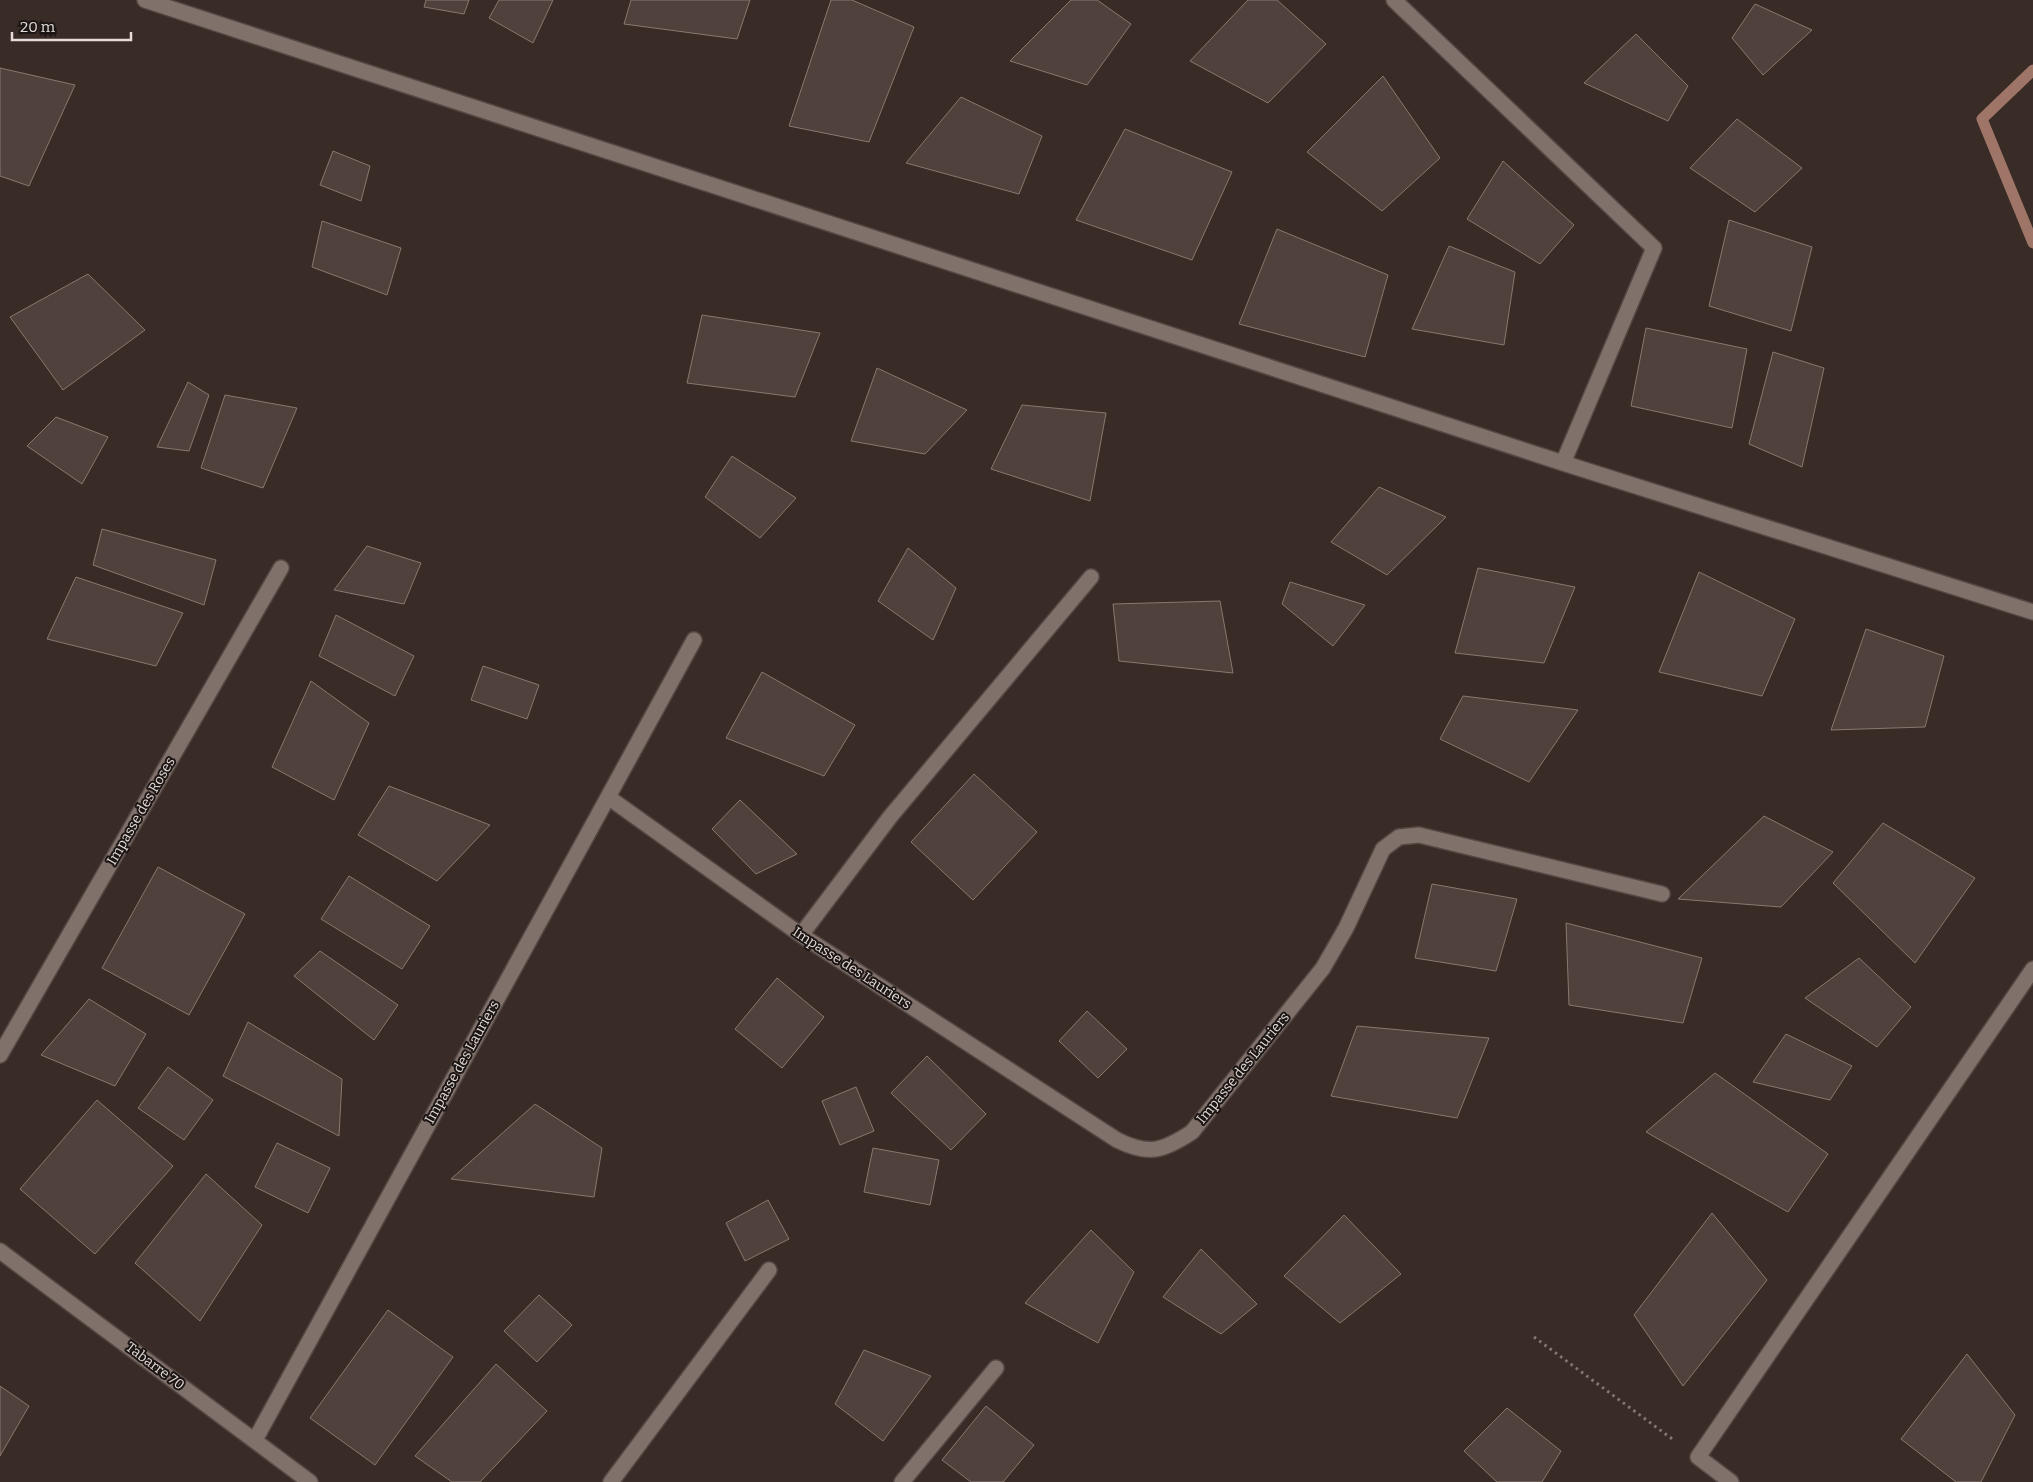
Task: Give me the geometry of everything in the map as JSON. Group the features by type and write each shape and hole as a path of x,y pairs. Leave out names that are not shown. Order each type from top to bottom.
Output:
{"street":[{"path":"145,0 1563,463 2033,612"},
{"path":"1394,0 1654,248 1563,463"},
{"name":"Impasse des Roses","path":"0,1055 281,568"},
{"path":"801,935 890,817 1091,577"},
{"path":"608,798 694,640"},
{"name":"Impasse des Lauriers","path":"255,1440 608,798 801,935 1117,1140 1134,1148 1155,1151 1173,1144 1192,1132 1316,976 1335,950 1383,849 1398,837 1419,835 1662,894"},
{"path":"1731,1482 1698,1457 2033,969"},
{"name":"Tabarre 70","path":"0,1251 310,1482"},
{"path":"611,1482 769,1270"},
{"path":"902,1482 996,1368"}],"path":[{"path":"1534,1337 1698,1457"}],"building":[{"path":"426,0 469,0 464,14 424,7"},
{"path":"499,0 553,0 533,43 489,18"},
{"path":"631,0 750,0 737,39 624,24"},
{"path":"831,0 852,0 914,27 869,142 789,126"},
{"path":"1071,0 1097,0 1131,24 1087,85 1010,61"},
{"path":"1248,0 1277,0 1326,44 1268,103 1190,61"},
{"path":"1755,4 1812,30 1763,75 1732,38"},
{"path":"1636,34 1688,86 1668,121 1584,83"},
{"path":"0,68 75,85 29,186 0,176"},
{"path":"1383,76 1440,158 1382,211 1307,152"},
{"path":"961,97 1042,136 1019,194 906,163"},
{"path":"1737,119 1802,168 1755,212 1690,168"},
{"path":"1125,129 1232,172 1192,260 1076,220"},
{"path":"333,151 370,166 361,201 320,185"},
{"path":"1503,161 1574,225 1540,264 1467,219"},
{"path":"1729,220 1812,247 1791,331 1709,306"},
{"path":"322,221 401,248 387,295 312,267"},
{"path":"1277,229 1388,275 1365,357 1239,324"},
{"path":"1449,246 1515,272 1504,345 1412,329"},
{"path":"88,274 145,330 63,390 10,317"},
{"path":"702,315 820,333 795,397 687,383"},
{"path":"1646,328 1747,349 1732,428 1631,406"},
{"path":"1773,352 1824,368 1802,467 1749,444"},
{"path":"877,368 967,410 925,454 851,441"},
{"path":"188,382 209,395 189,451 157,447"},
{"path":"225,395 297,408 263,488 201,468"},
{"path":"1022,405 1106,413 1090,501 991,469"},
{"path":"56,417 108,437 82,484 27,446"},
{"path":"732,456 796,498 760,538 705,497"},
{"path":"1379,487 1446,517 1387,575 1331,542"},
{"path":"102,529 216,560 204,605 93,565"},
{"path":"367,546 421,563 404,604 334,590"},
{"path":"908,548 956,588 933,640 878,601"},
{"path":"1478,568 1575,587 1544,663 1455,653"},
{"path":"1699,572 1795,619 1762,696 1659,672"},
{"path":"76,577 183,613 156,666 47,639"},
{"path":"1290,582 1365,605 1333,646 1282,604"},
{"path":"1220,601 1233,673 1119,661 1113,604"},
{"path":"336,615 414,656 395,696 319,656"},
{"path":"1866,629 1944,656 1925,727 1831,730"},
{"path":"483,666 539,685 527,719 471,700"},
{"path":"762,672 855,725 824,776 726,738"},
{"path":"311,681 369,723 334,800 272,767"},
{"path":"1463,696 1578,710 1529,782 1440,739"},
{"path":"974,774 1037,832 973,900 911,842"},
{"path":"389,786 490,825 437,881 358,835"},
{"path":"740,800 797,854 756,874 712,829"},
{"path":"1764,816 1833,852 1781,907 1678,899"},
{"path":"1883,823 1975,878 1915,963 1833,883"},
{"path":"158,867 245,914 189,1015 102,968"},
{"path":"349,876 430,926 402,969 321,919"},
{"path":"1432,884 1517,899 1496,971 1415,958"},
{"path":"1566,923 1702,958 1683,1023 1569,1005"},
{"path":"320,951 398,1005 374,1040 294,976"},
{"path":"1859,958 1911,1007 1877,1047 1805,998"},
{"path":"777,978 824,1017 782,1068 735,1029"},
{"path":"89,999 146,1034 115,1086 41,1055"},
{"path":"1087,1011 1127,1049 1098,1078 1059,1041"},
{"path":"248,1022 342,1079 339,1136 223,1076"},
{"path":"1357,1026 1489,1038 1457,1118 1331,1096"},
{"path":"1786,1034 1852,1066 1830,1100 1753,1082"},
{"path":"927,1056 986,1114 951,1150 891,1093"},
{"path":"168,1067 213,1100 184,1140 138,1108"},
{"path":"1715,1073 1828,1154 1788,1212 1646,1132"},
{"path":"856,1087 874,1131 840,1145 822,1101"},
{"path":"97,1100 173,1166 95,1254 20,1189"},
{"path":"535,1104 602,1148 594,1197 451,1179"},
{"path":"277,1143 330,1168 308,1213 255,1187"},
{"path":"873,1148 939,1160 930,1205 864,1192"},
{"path":"206,1174 262,1225 200,1321 135,1263"},
{"path":"768,1200 789,1239 745,1261 726,1223"},
{"path":"1712,1213 1767,1280 1683,1386 1634,1315"},
{"path":"1344,1215 1401,1274 1340,1323 1284,1276"},
{"path":"1091,1230 1134,1272 1098,1343 1025,1303"},
{"path":"1201,1249 1257,1304 1221,1334 1163,1297"},
{"path":"539,1295 572,1325 537,1362 504,1331"},
{"path":"388,1310 453,1357 375,1465 310,1418"},
{"path":"864,1350 931,1376 883,1441 835,1404"},
{"path":"1967,1354 2015,1415 1981,1482 1956,1482 1901,1439"},
{"path":"496,1364 547,1411 480,1482 452,1482 415,1456"},
{"path":"0,1386 29,1406 0,1456"},
{"path":"986,1406 1034,1445 1003,1482 971,1482 942,1460"},
{"path":"1507,1408 1561,1451 1542,1482 1497,1482 1464,1451"}],"waterway":[{"path":"2033,70 1982,119 2033,243"}]}
